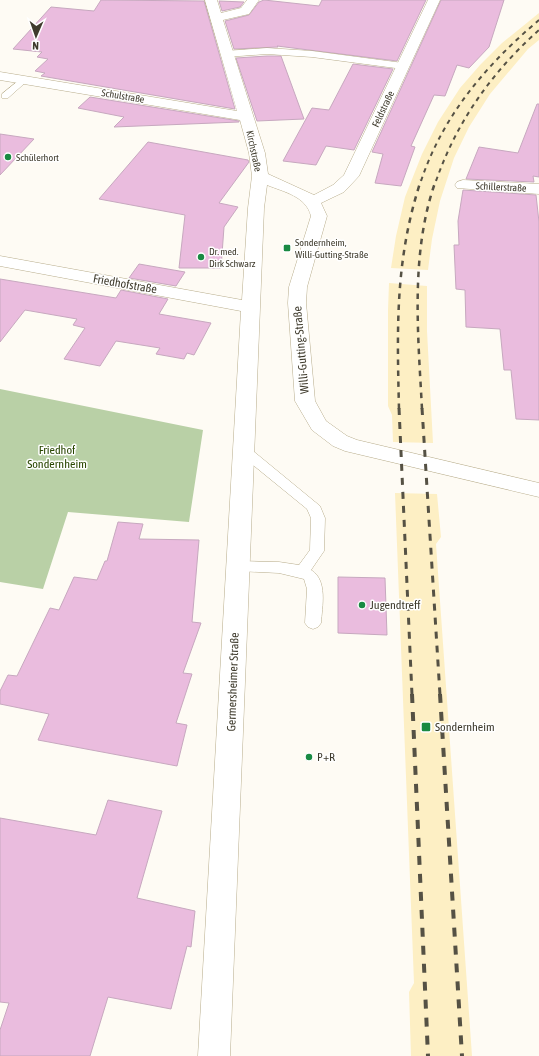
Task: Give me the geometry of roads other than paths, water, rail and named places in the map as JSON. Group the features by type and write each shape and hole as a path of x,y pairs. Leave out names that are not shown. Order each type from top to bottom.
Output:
{"street":[{"name":"Kirchstraße","path":"211,0 257,153 260,176 250,307"},
{"path":"216,18 245,11 253,0"},
{"name":"Feldstraße","path":"313,200 335,192 345,186 434,0"},
{"name":"Schulstraße","path":"0,76 246,117"},
{"path":"260,176 313,200"},
{"name":"Schillerstraße","path":"463,185 539,189"},
{"name":"Willi-Gutting-Straße","path":"313,200 319,207 319,216 298,287 297,309 305,401 319,425 340,441 352,446 539,490"},
{"name":"Friedhofstraße","path":"0,261 250,307"},
{"name":"Germersheimer Straße","path":"214,1056 250,307"}],"lane":[{"path":"226,54 267,51 282,52 403,66"},
{"path":"5,96 23,80"},
{"path":"242,449 313,506 318,518 317,551 303,571"},
{"path":"238,566 291,569 303,571 311,577 314,584 313,623"}],"railway":[{"path":"421,181 441,134 469,92 502,54 539,20"},
{"path":"436,181 454,138 465,118 491,80 539,30"},
{"path":"399,409 398,321 402,266 406,238 421,180"},
{"path":"422,409 418,322 419,264 422,235 436,180"},
{"path":"399,408 412,695"},
{"path":"422,408 440,695"},
{"path":"412,694 428,1056"},
{"path":"440,694 462,1056"}],"place":[{"name":"Schülerhort","path":"8,157"},
{"name":"Sondernheim, Willi-Gutting-Straße","path":"287,248"},
{"name":"Dr. med. Dirk Schwarz","path":"201,257"},
{"name":"Jugendtreff","path":"362,605"},
{"name":"Sondernheim","path":"426,727"},
{"name":"P+R","path":"309,757"}],"park label":[{"name":"Friedhof Sondernheim","path":"57,457"}]}
